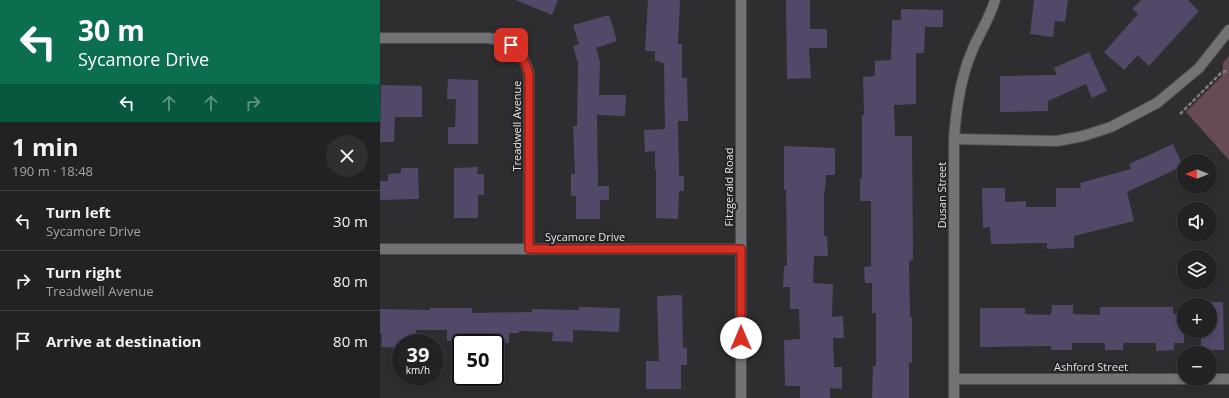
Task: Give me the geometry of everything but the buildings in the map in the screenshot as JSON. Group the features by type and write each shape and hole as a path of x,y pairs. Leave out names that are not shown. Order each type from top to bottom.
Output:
{"street":[{"name":"Fitzgerald Road","path":"741,0 741,398"},
{"name":"Dusan Street","path":"954,398 954,139 956,108 963,77 972,52 995,0"},
{"path":"954,139 1057,141 1083,136 1111,127 1157,103 1199,68 1229,30"},
{"name":"Treadwell Avenue","path":"380,38 488,38 500,40 511,45 519,52 529,74 529,249"},
{"name":"Sycamore Drive","path":"380,249 741,249"},
{"name":"Ashford Street","path":"954,379 1229,379"}],"path":[{"path":"1180,114 1221,73 1226,71 1229,72"}],"shaded area":[{"path":"1229,56 1229,160 1186,112 1222,76 1223,63"}],"route":[{"path":"511,45 519,52 529,74 529,249 741,249 741,338"}]}
